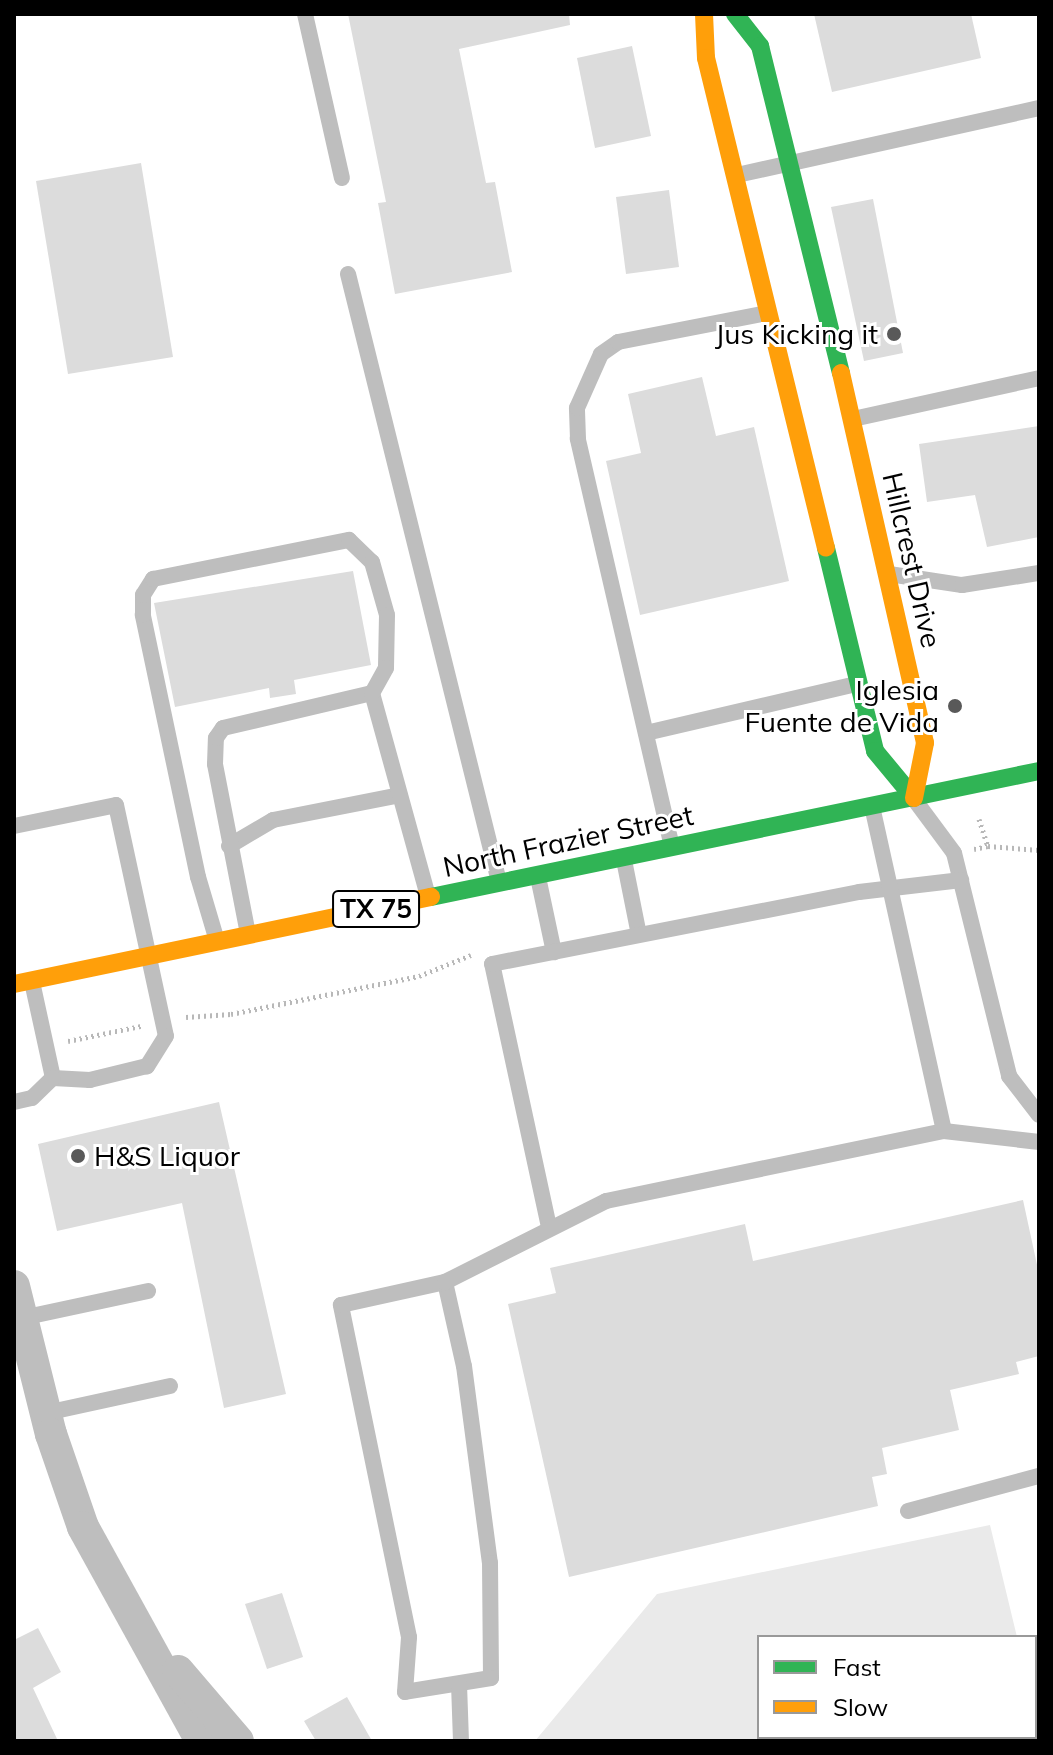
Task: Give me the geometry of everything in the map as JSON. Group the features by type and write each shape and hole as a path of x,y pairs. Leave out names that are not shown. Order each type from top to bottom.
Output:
{"street":[{"path":"704,14 706,58 875,751 914,798"},
{"name":"Hillcrest Drive","path":"735,14 760,46 793,163 887,574 925,743 914,798"},
{"name":"North Frazier Street","path":"23,982 1039,771"},
{"path":"14,1286 46,1413 83,1527 201,1741"},
{"path":"132,1618 238,1741"}],"lane":[{"path":"305,14 342,178"},
{"path":"735,175 1039,108"},
{"path":"348,274 499,884"},
{"path":"673,848 578,439 577,408 601,354 618,342 769,313"},
{"path":"851,420 1039,378"},
{"path":"218,942 198,877 143,615 143,595 153,579 349,540 372,562 387,615 386,668 372,693 428,899"},
{"path":"887,574 962,585 1039,573"},
{"path":"646,733 859,683"},
{"path":"249,936 215,764 216,738 223,728 372,693"},
{"path":"229,846 273,820 400,795"},
{"path":"914,798 954,853 1009,1076 1039,1115"},
{"path":"14,826 116,805 166,1036 147,1066 90,1080 53,1078 32,1098 14,1102"},
{"path":"872,806 944,1131"},
{"path":"623,858 639,935"},
{"path":"538,876 554,952"},
{"path":"549,1227 492,964 891,889 961,880"},
{"path":"23,982 53,1078"},
{"path":"445,1282 464,1366 490,1563 491,1678 405,1692 409,1637 341,1305 445,1282 549,1227 620,1197 944,1131 1039,1142"},
{"path":"22,1318 148,1291"},
{"path":"46,1413 170,1386"},
{"path":"908,1511 1039,1476"},
{"path":"459,1684 461,1741"}],"shaded area":[{"path":"990,1525 1017,1635 757,1635 757,1739 871,1739 535,1741 657,1594"}],"building":[{"path":"348,14 569,14 570,25 459,49 486,183 495,182 512,272 395,294 378,203 386,202"},
{"path":"814,14 971,14 981,58 832,92"},
{"path":"632,46 651,136 595,148 577,58"},
{"path":"141,163 173,357 68,374 36,181"},
{"path":"669,190 679,267 626,274 616,197"},
{"path":"873,199 903,353 864,361 831,207"},
{"path":"702,377 716,436 754,427 789,581 640,615 606,461 641,453 628,394"},
{"path":"1039,426 1039,537 987,547 975,495 927,502 919,444"},
{"path":"353,571 371,665 294,680 296,694 270,698 269,688 175,707 154,603"},
{"path":"219,1102 286,1394 224,1408 182,1203 57,1231 38,1144"},
{"path":"1023,1200 1039,1274 1039,1356 1016,1362 1019,1374 950,1390 959,1430 882,1448 887,1474 872,1477 878,1506 569,1577 508,1304 556,1293 550,1268 745,1224 753,1261"},
{"path":"282,1593 303,1657 267,1669 245,1604"},
{"path":"38,1628 61,1672 33,1688 58,1741 14,1741 14,1640"},
{"path":"347,1697 372,1741 316,1741 304,1721"}],"traffic: fast":[{"path":"735,14 760,46 841,373"},
{"path":"826,548 875,751 914,798"},
{"path":"431,897 1039,771"}],"traffic: slow":[{"path":"704,14 706,58 826,548"},
{"path":"841,373 925,743 914,798"},
{"path":"14,984 431,897"}],"place":[{"name":"Jus Kicking it","path":"894,334"},
{"name":"Iglesia Fuente de Vida","path":"955,706"},
{"name":"H&S Liquor","path":"78,1156"}]}
